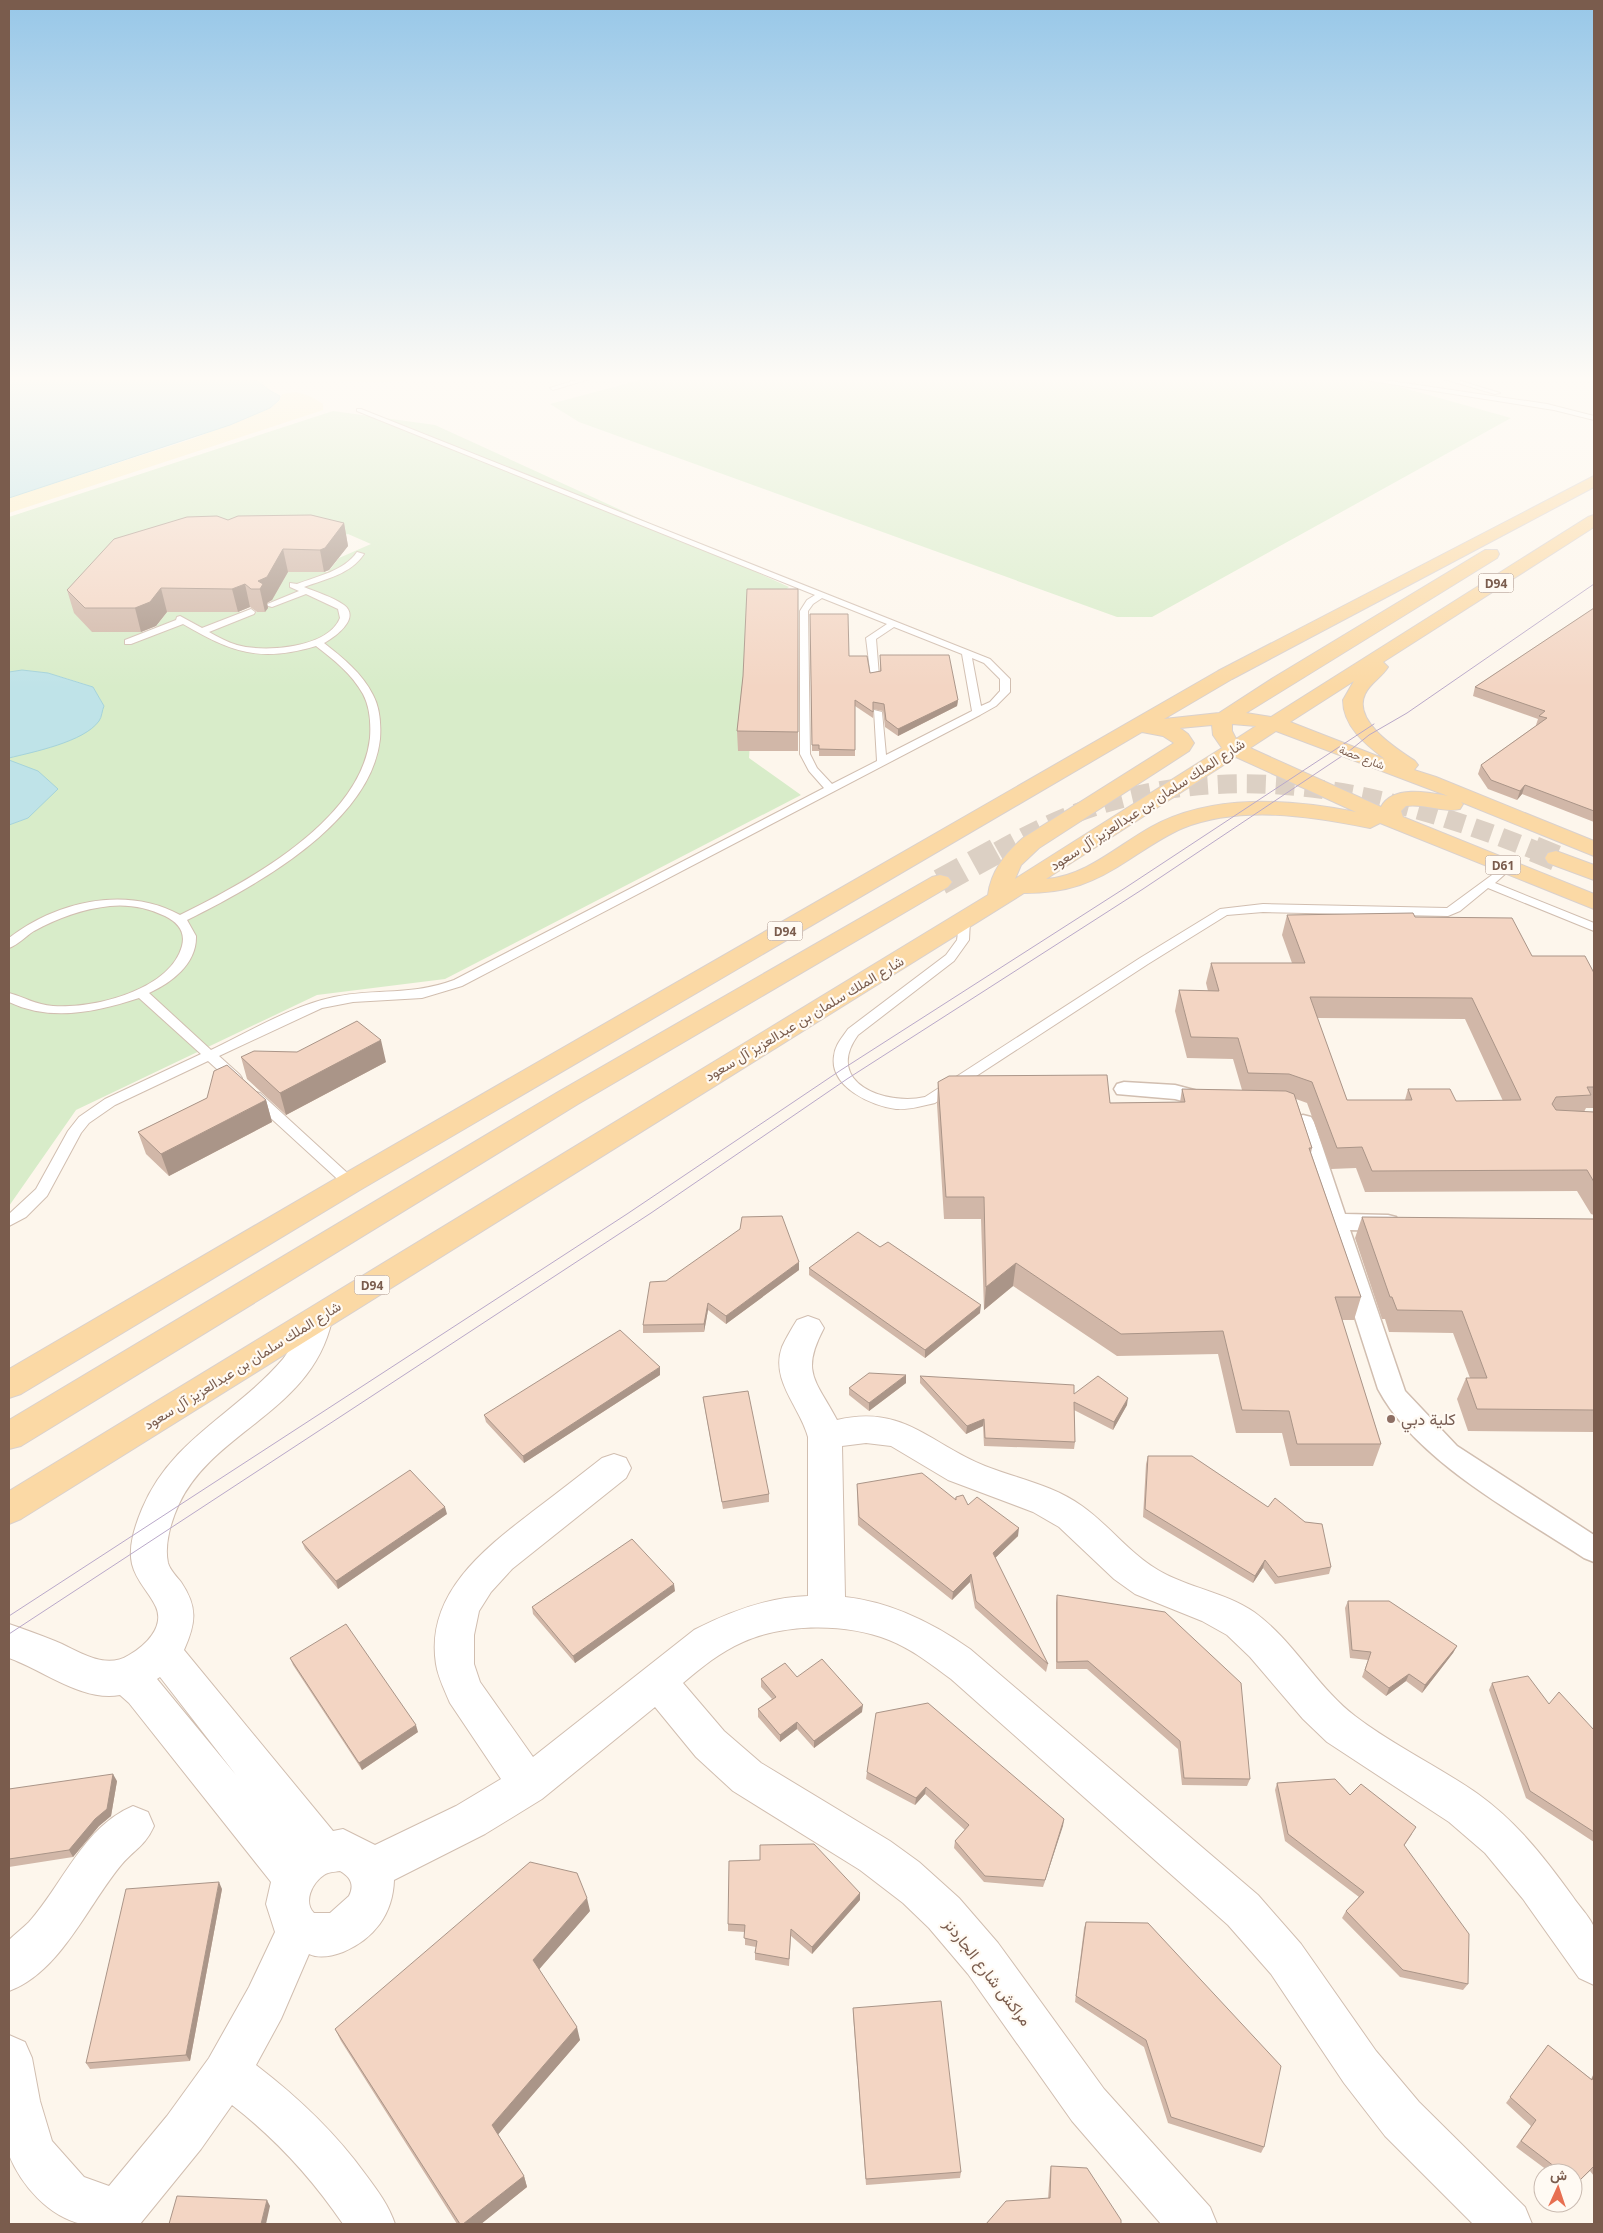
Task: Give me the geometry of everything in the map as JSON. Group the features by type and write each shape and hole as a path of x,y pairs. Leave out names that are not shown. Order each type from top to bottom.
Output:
{"main road":[{"name":"D94","path":"9,1385 350,1183 1240,667 1571,495 1594,481"},
{"path":"1402,825 1234,748 1221,733 1221,725 1224,719 1265,690 1540,524 1571,495"},
{"name":"شارع الملك سلمان بن عبدالعزيز آل سعود","path":"9,1509 1020,886 1594,520"},
{"path":"1398,646 1356,691 1352,700 1352,709 1357,719 1370,735 1428,781"},
{"path":"1265,690 1256,702 1266,710 1283,712 1304,705"},
{"name":"شارع حصة","path":"1120,736 1146,728 1197,720 1240,718 1274,723 1428,781 1594,849"},
{"path":"999,899 1000,884 1006,868 1016,855 1031,843 1182,747 1184,743 1178,735 1164,730 1146,728"},
{"path":"1402,825 1389,814 1390,808 1395,803 1415,798 1428,798 1522,829 1563,836"},
{"path":"1020,886 1045,886 1068,882 1087,874 1172,825 1217,812 1262,808 1302,811 1402,825"},
{"name":"D61","path":"1402,825 1594,902"},
{"path":"1556,858 1594,873"},
{"path":"9,1436 568,1098 940,882"}],"street":[{"path":"1124,1090 1175,1092 1211,1101 1233,1103"},
{"path":"1284,1104 1299,1110 1301,1115 1391,1389 1396,1398 1448,1454 1594,1550"},
{"path":"1336,1222 1406,1223"},
{"path":"9,1641 49,1656 91,1678 108,1679 140,1670 162,1651 170,1641 176,1626 176,1612 171,1599 158,1582 150,1562 150,1555 155,1522 168,1491 188,1463 296,1367 310,1343 316,1320"},
{"path":"808,1328 798,1344 793,1362 797,1380 816,1410 822,1423 825,1437 827,1612"},
{"path":"825,1437 848,1430 870,1428 894,1433 959,1469 985,1481 1042,1500 1070,1515 1118,1562 1150,1584 1221,1611 1229,1616 1252,1632 1305,1695 1340,1728 1380,1757 1464,1808 1500,1839 1532,1875 1594,1963"},
{"path":"528,1785 464,1691 455,1664 455,1635 462,1606 478,1580 499,1558 614,1468"},
{"path":"371,1869 468,1821 528,1785 659,1680 682,1658 708,1641 736,1628 765,1618 796,1613 827,1612 864,1617 900,1627 933,1645 964,1667 1243,1910 1286,1959 1360,2067 1402,2119 1451,2170 1508,2224"},
{"path":"162,1651 309,1865"},
{"path":"126,1675 309,1865"},
{"name":"مراكش شارع الجاردنز","path":"659,1680 683,1714 712,1748 747,1778 786,1804 870,1851 908,1880 944,1914 977,1952 1088,2105 1193,2224"},
{"path":"9,1969 44,1936 108,1849 133,1826"},
{"path":"344,1850 360,1856 371,1869 374,1884 370,1901 361,1917 347,1928 330,1935 313,1935 298,1928 288,1914 288,1895 309,1865 344,1850"},
{"path":"9,2058 17,2101 32,2154 67,2194 114,2219 195,2118 227,2072 275,1983 298,1928"},
{"path":"227,2072 270,2105 311,2144 348,2190 371,2224"}],"lane":[{"path":"9,1222 42,1192 75,1131 90,1116 110,1102 327,1002 417,996 445,988 977,712 1000,698 1005,692 1005,679 995,667 968,654 532,479"},
{"path":"128,642 182,620 232,646 247,649 289,649 316,641 337,631 345,614 337,605 294,586 346,568 358,559 360,554"},
{"path":"269,605 306,591"},
{"path":"821,595 810,602 804,611 805,754 818,778 831,789"},
{"path":"202,631 251,612"},
{"path":"874,676 871,638 893,624"},
{"path":"180,919 220,899 287,858 336,815 366,773 374,752 377,733 376,715 371,698 350,667 316,641"},
{"path":"968,654 977,712"},
{"path":"877,712 882,762"},
{"path":"964,920 963,940 950,958 853,1032 843,1043 838,1056 841,1070 847,1079 864,1095 896,1104 914,1104 930,1100 1096,994 1144,961 1224,912 1263,908 1436,913 1456,909 1507,867"},
{"path":"1488,884 1594,927"},
{"path":"9,944 34,925 68,911 106,904 141,904 163,910 180,919 187,928 190,938 188,949 172,972 141,993 121,1001 77,1010 36,1008 9,997"},
{"path":"141,993 350,1183"}],"green space":[{"path":"125,479 553,479 789,587 759,610 749,758 801,795 445,979 317,995 76,1110 9,1206 9,825 28,818 9,758 43,749 82,734 104,706 93,687 62,677 30,671 9,672 9,517","holes":["348,534 371,544 339,558 328,572 288,572 265,612 167,612 152,632 92,632"]},
{"path":"737,479 1401,479 1152,617 1117,617"}],"sand":[{"path":"67,479 112,479 9,513 9,498"}],"water":[{"path":"9,479 66,479 9,498"},
{"path":"22,670 48,673 93,687 104,706 101,718 82,735 57,745 9,758 9,672"},
{"path":"9,760 38,771 58,789 28,818 9,825"}],"building":[{"path":"311,515 344,523 325,548 320,550 283,549 267,577 258,581 263,584 260,589 251,589 245,584 232,589 161,588 150,602 135,608 85,608 67,590 114,539 187,517 217,516 228,520 238,516"},
{"path":"747,589 798,589 798,732 737,731 743,676"},
{"path":"1594,608 1594,811 1525,785 1520,791 1491,780 1481,765 1547,718 1539,716 1545,711 1475,687"},
{"path":"810,614 848,614 849,656 867,656 870,673 881,671 880,655 949,655 958,700 898,729 886,720 884,704 873,702 873,712 855,700 855,750 819,749 819,745 812,745"},
{"path":"1413,913 1415,917 1512,918 1532,956 1585,956 1594,973 1594,1087 1587,1087 1591,1095 1556,1097 1552,1104 1556,1110 1594,1112 1594,1182 1587,1170 1372,1171 1362,1147 1337,1148 1312,1082 1289,1074 1248,1073 1238,1038 1191,1037 1179,990 1219,991 1211,963 1305,963 1287,915","holes":["1310,997 1472,998 1521,1100 1456,1101 1450,1089 1408,1089 1412,1100 1347,1100"]},
{"path":"357,1021 381,1040 280,1093 241,1057 254,1051 297,1052"},
{"path":"227,1065 266,1100 161,1154 138,1132 207,1098 214,1071"},
{"path":"1107,1075 1110,1103 1185,1102 1182,1089 1286,1091 1294,1094 1312,1148 1309,1148 1361,1297 1335,1297 1381,1444 1297,1444 1289,1411 1242,1410 1223,1331 1121,1334 1016,1263 986,1287 984,1197 946,1197 938,1082 949,1076"},
{"path":"782,1216 799,1262 726,1316 708,1303 704,1324 643,1325 650,1282 666,1281 740,1229 742,1217"},
{"path":"1362,1217 1594,1219 1594,1410 1477,1409 1466,1378 1487,1378 1462,1311 1397,1310 1392,1297 1390,1297"},
{"path":"858,1232 880,1247 888,1242 981,1305 925,1350 809,1268"},
{"path":"620,1330 660,1367 523,1456 484,1415"},
{"path":"869,1373 906,1375 869,1403 849,1388"},
{"path":"920,1376 1074,1385 1074,1394 1098,1376 1128,1398 1114,1422 1074,1402 1075,1442 985,1438 984,1419 967,1426"},
{"path":"748,1391 769,1494 722,1502 703,1397"},
{"path":"1148,1456 1192,1456 1268,1507 1275,1498 1305,1522 1322,1524 1331,1567 1278,1577 1265,1560 1255,1576 1145,1509"},
{"path":"410,1470 445,1507 336,1581 302,1542"},
{"path":"922,1473 956,1500 956,1497 963,1495 968,1505 977,1497 1019,1528 993,1553 1048,1664 976,1601 971,1574 953,1592 859,1517 857,1484"},
{"path":"632,1539 674,1584 573,1656 532,1607"},
{"path":"1057,1595 1165,1612 1241,1683 1250,1779 1184,1778 1180,1741 1088,1661 1057,1662"},
{"path":"1348,1601 1389,1601 1457,1646 1425,1685 1409,1674 1389,1688 1365,1670 1371,1652 1352,1650"},
{"path":"346,1624 416,1725 359,1763 290,1658"},
{"path":"822,1659 863,1705 814,1741 797,1722 780,1735 758,1709 776,1697 761,1679 785,1663 797,1677"},
{"path":"1528,1676 1549,1704 1559,1692 1594,1730 1594,1832 1530,1791 1492,1683"},
{"path":"928,1703 1064,1819 1045,1880 985,1876 955,1841 969,1825 926,1787 916,1798 867,1772 876,1713"},
{"path":"113,1774 107,1809 95,1819 69,1850 9,1859 9,1789"},
{"path":"1335,1779 1350,1795 1361,1784 1416,1827 1404,1845 1469,1934 1468,1984 1403,1970 1346,1911 1364,1892 1288,1834 1277,1783"},
{"path":"814,1844 860,1893 812,1947 791,1929 789,1959 755,1953 757,1941 744,1938 745,1925 728,1924 729,1861 760,1860 760,1845"},
{"path":"530,1862 577,1873 587,1898 533,1960 577,2027 492,2125 524,2176 463,2224 460,2224 335,2029"},
{"path":"219,1882 186,2055 86,2063 126,1889"},
{"path":"1086,1922 1148,1923 1281,2066 1264,2147 1171,2117 1146,2040 1076,1996"},
{"path":"941,2001 961,2172 866,2179 853,2008"},
{"path":"1548,2045 1592,2080 1594,2075 1594,2166 1583,2177 1583,2163 1550,2163 1521,2141 1536,2120 1510,2097"},
{"path":"1051,2166 1087,2168 1121,2220 1121,2224 986,2224 1006,2201 1050,2198"},
{"path":"177,2196 267,2200 261,2224 169,2224"}],"tunnel":[{"path":"998,851 1025,836 1098,805 1168,789 1222,784 1276,785 1328,790 1381,800 1433,814 1537,851"},
{"path":"940,882 1000,849"},
{"path":"1534,849 1556,858"}],"tram line":[{"path":"9,1634 651,1213 847,1079 1143,889 1348,752 1369,735 1407,713 1594,584"},
{"path":"9,1616 627,1214 841,1070 1125,888 1374,724"}],"place":[{"name":"كلية دبي","path":"1391,1419"}]}
